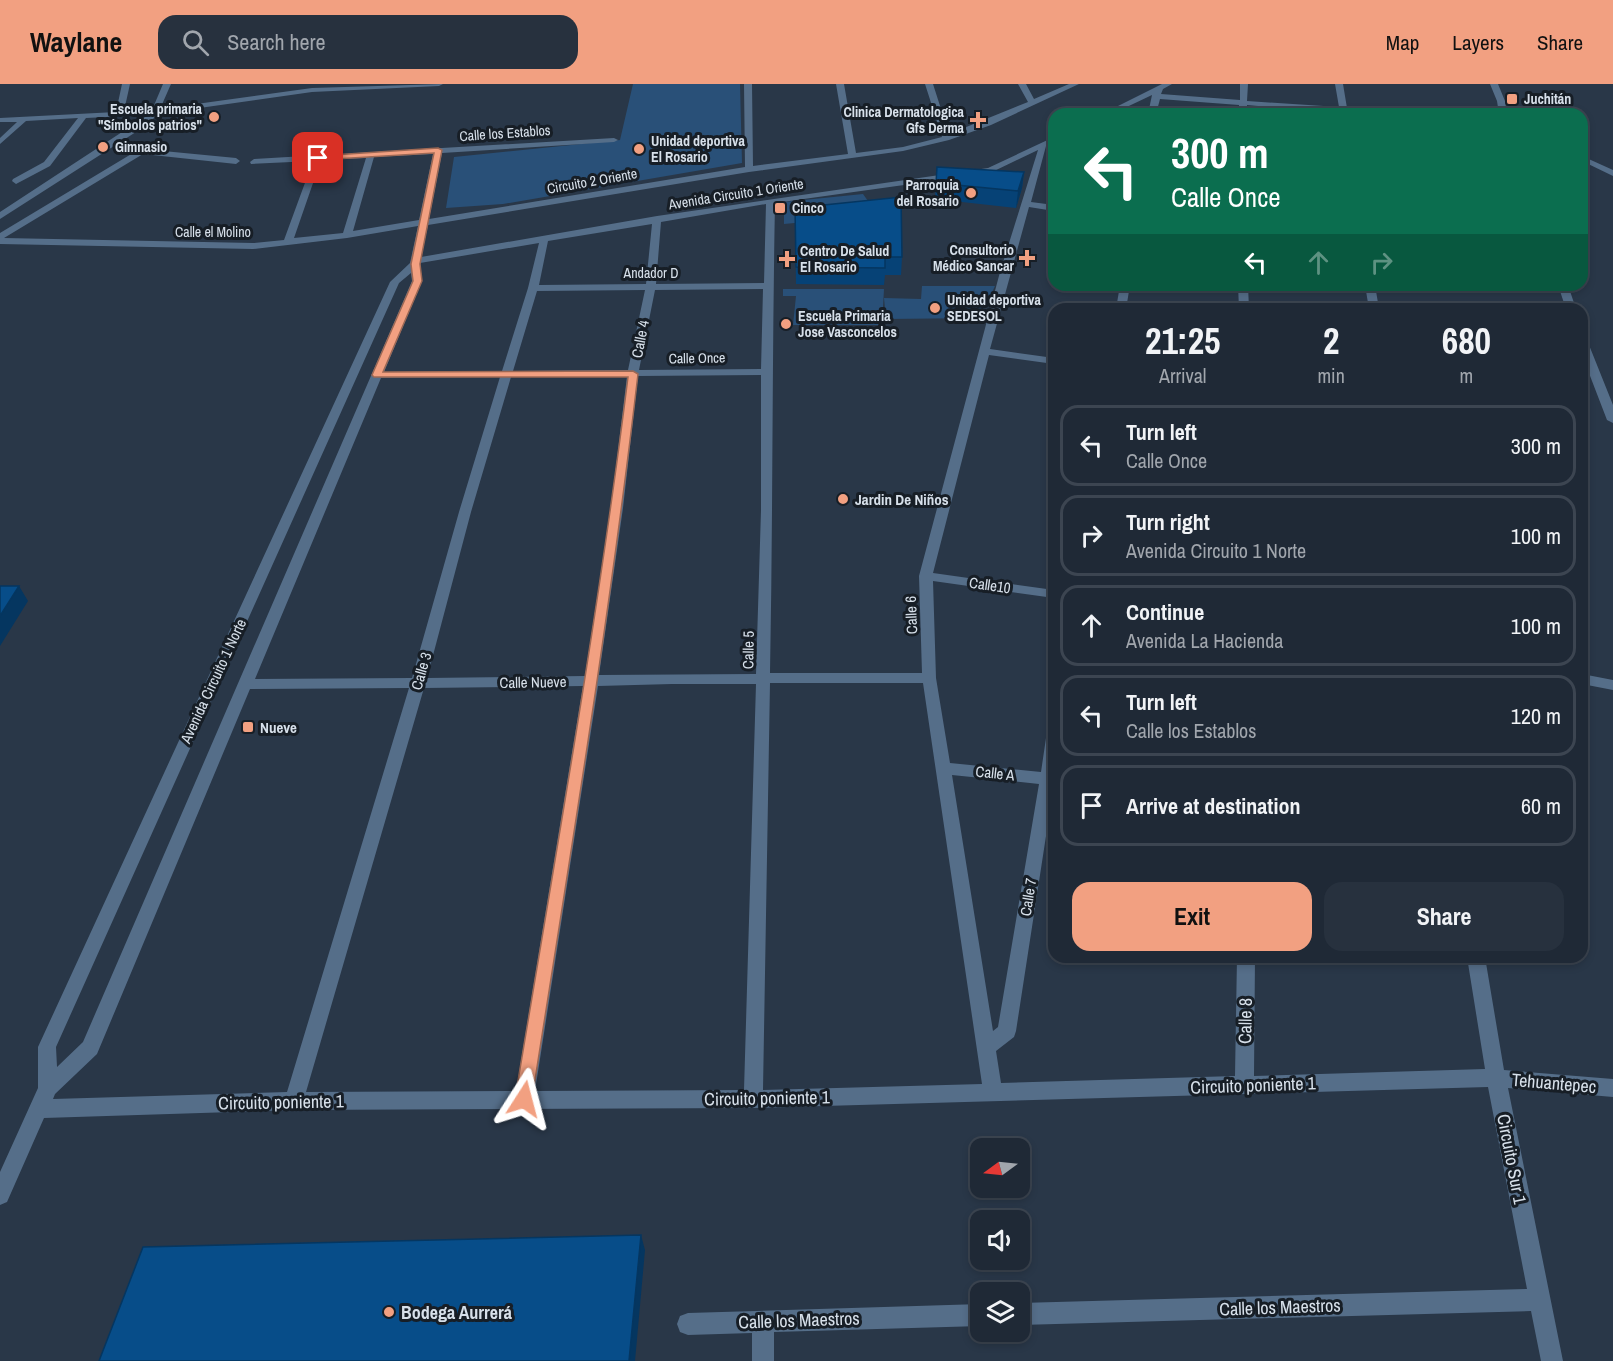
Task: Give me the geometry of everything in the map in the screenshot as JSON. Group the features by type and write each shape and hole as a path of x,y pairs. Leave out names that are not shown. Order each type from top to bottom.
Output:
{"street":[{"path":"119,115 126,84"},
{"path":"0,216 147,121 155,112 167,84"},
{"path":"0,120 155,112 244,95 343,86 439,84"},
{"path":"748,84 749,169"},
{"path":"840,84 853,157"},
{"path":"929,84 946,138"},
{"path":"1022,84 1033,104"},
{"name":"Circuito 2 Oriente","path":"423,224 749,169 903,149 946,138 1033,104 1075,84"},
{"path":"1120,108 1157,92 1168,84"},
{"path":"1243,108 1244,84"},
{"path":"1339,84 1342,108"},
{"path":"1494,84 1502,108"},
{"path":"1157,92 1307,108"},
{"path":"1153,108 1157,92"},
{"path":"16,181 47,164 83,117"},
{"path":"0,142 24,119"},
{"name":"Calle los Establos","path":"254,162 614,140"},
{"name":"Avenida Circuito 1 Oriente","path":"416,262 657,219 990,170 1048,143"},
{"name":"Calle 6","path":"993,1092 929,678 926,576 984,351 1026,204 1048,146"},
{"path":"108,148 236,161"},
{"path":"416,262 438,150"},
{"path":"0,239 141,151"},
{"path":"347,235 371,154"},
{"path":"288,242 318,158"},
{"path":"1588,161 1613,172"},
{"name":"Calle 5","path":"753,1100 764,678 767,510 766,372 771,201"},
{"path":"1026,204 1048,207"},
{"name":"Calle 4","path":"524,1099 591,681 617,508 633,374 651,286 657,219"},
{"name":"Calle el Molino","path":"0,239 253,246 423,224"},
{"name":"Calle 3","path":"294,1101 533,288 544,240"},
{"name":"Avenida Circuito 1 Norte","path":"0,1195 48,1088 90,1048 417,281 416,262"},
{"name":"Avenida Circuito 1 Norte","path":"48,1088 46,1047 395,282 416,262"},
{"name":"Andador D","path":"533,288 769,286"},
{"path":"984,351 1048,360"},
{"path":"1588,355 1613,420"},
{"name":"Calle Once","path":"377,375 766,372"},
{"name":"Calle10","path":"926,576 1048,593"},
{"name":"Calle Nueve","path":"245,684 929,678"},
{"path":"1588,680 1613,685"},
{"name":"Calle A","path":"944,768 1047,779"},
{"name":"Calle 7","path":"986,1048 1007,1031 1048,773"},
{"name":"Calle 8","path":"1244,1085 1246,963"},
{"name":"Circuito Sur 1","path":"1477,963 1496,1078 1552,1361"},
{"name":"Circuito poniente 1","path":"38,1109 294,1101 753,1100 1496,1078"},
{"name":"Tehuantepec","path":"1496,1078 1613,1088"},
{"name":"Calle los Maestros","path":"1030,1314 1540,1300"},
{"name":"Calle los Maestros","path":"688,1324 970,1315"},
{"path":"763,1321 763,1361"}],"shaded area":[{"name":"Unidad deportiva El Rosario","path":"633,84 740,84 742,163 503,204 446,208 454,157 620,140"},
{"path":"863,194 878,215 784,224 784,202"},
{"name":"Unidad deportiva SEDESOL","path":"922,286 995,286 980,318 886,319 884,298 921,299"},
{"path":"783,289 884,289 882,325 793,325 796,296 783,296"}],"building":[{"path":"937,167 1024,172 1018,191 936,183"},
{"path":"901,197 902,257 885,257 885,268 796,267 795,208"},
{"path":"0,586 19,586 0,616"},
{"name":"Bodega Aurrerá","path":"641,1235 629,1361 99,1361 143,1247"}],"place":[{"name":"Juchitán","path":"1512,99"},
{"name":"Escuela primaria \"Símbolos patrios\"","path":"214,117"},
{"name":"Clinica Dermatologica Gfs Derma","path":"978,120"},
{"name":"Gimnasio","path":"103,147"},
{"name":"Unidad deportiva El Rosario","path":"639,149"},
{"name":"Parroquia del Rosario","path":"971,193"},
{"name":"Cinco","path":"780,208"},
{"name":"Consultorio Médico Sancar","path":"1027,258"},
{"name":"Centro De Salud El Rosario","path":"787,259"},
{"name":"Unidad deportiva SEDESOL","path":"935,308"},
{"name":"Escuela Primaria Jose Vasconcelos","path":"786,324"},
{"name":"Jardin De Niños","path":"843,499"},
{"name":"Nueve","path":"248,727"},
{"name":"Bodega Aurrerá","path":"389,1312"}],"route":[{"path":"318,158 438,150 415,264 417,281 377,375 633,374 617,508 591,681 524,1099"}]}
